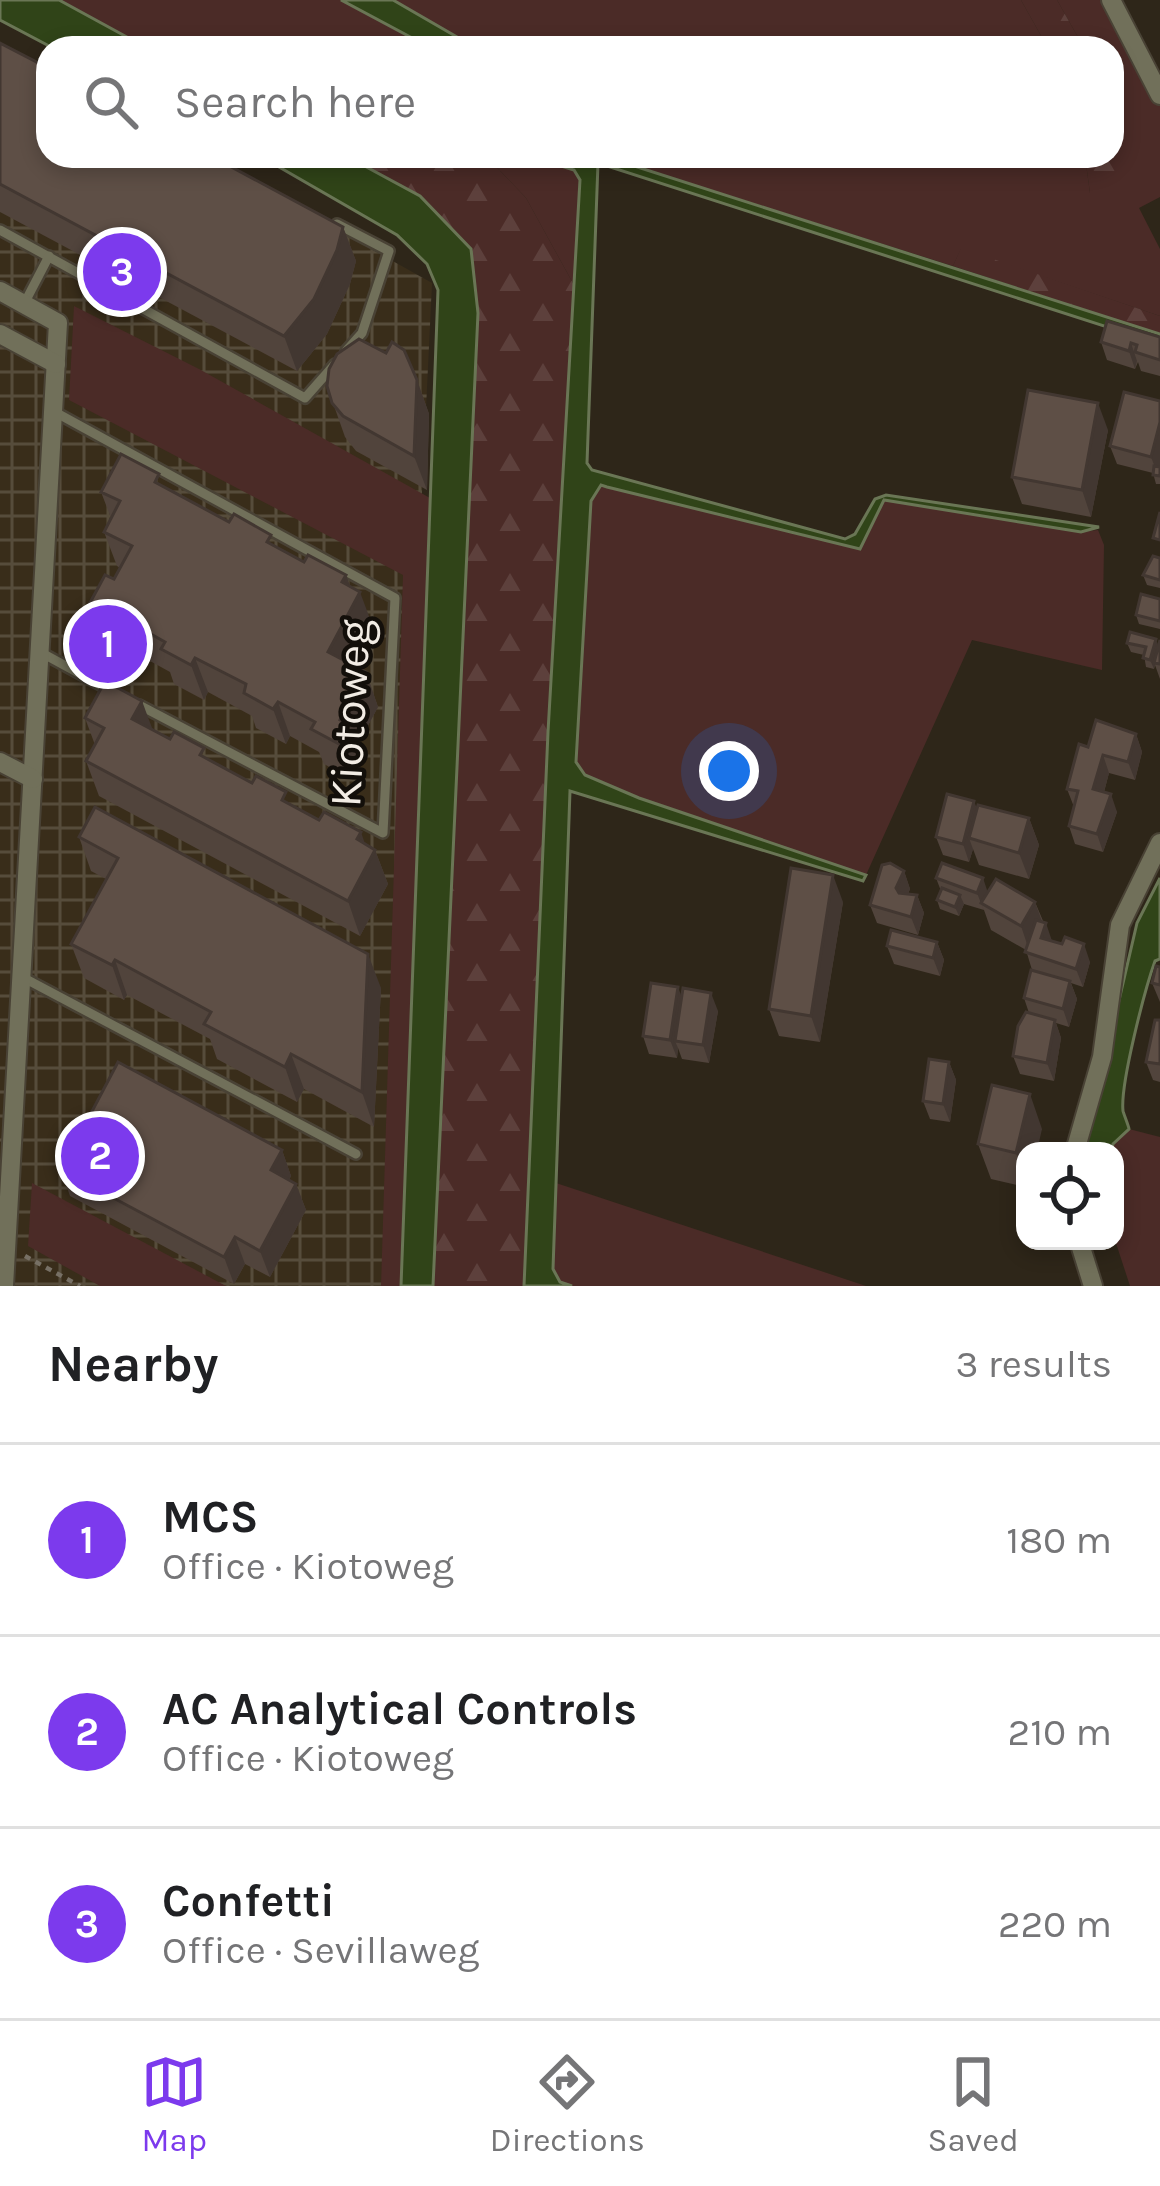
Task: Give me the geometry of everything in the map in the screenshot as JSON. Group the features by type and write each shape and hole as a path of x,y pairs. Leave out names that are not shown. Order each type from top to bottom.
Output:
{"street":[{"path":"1111,0 1160,95"},
{"path":"0,291 58,323 22,977 5,1193 4,1286"},
{"path":"0,334 56,364"},
{"path":"0,762 33,779"},
{"path":"1078,1142 1102,1057 1120,925 1160,843"},
{"path":"1082,1250 1093,1286"}],"lane":[{"path":"0,230 305,398 362,333 389,251 327,219"},
{"path":"24,304 49,256"},
{"name":"Kiotoweg","path":"40,652 383,833 394,598 53,411"},
{"path":"22,977 356,1154"}],"path":[{"path":"6,1239 80,1286"}],"shaded area":[{"path":"0,0 59,0 125,36 36,39 0,20"},
{"path":"341,0 393,0 455,36 408,36"},
{"path":"0,42 36,62 36,168 226,168 432,283 384,1286 0,1286"},
{"path":"281,168 368,168 420,196 471,249 478,313 433,1286 401,1286 438,290 427,264 397,235"},
{"path":"568,168 598,168 587,463 592,470 845,539 855,534 875,499 886,495 1099,527 1081,532 884,500 860,549 601,485 591,501 576,762 585,775 639,798 866,875 863,881 570,791 553,1269 560,1282 572,1286 524,1286 548,732 580,180"},
{"path":"614,168 641,168 1160,334 1160,344"},
{"path":"1160,878 1160,959 1155,961 1145,992 1125,1080 1123,1111 1129,1129 1115,1142 1086,1142 1137,923"}],"green space":[{"path":"59,0 341,0 408,36 125,36"},
{"path":"393,0 1021,0 1041,36 455,36"},
{"path":"1021,0 1057,0 1077,36 1041,36"},
{"path":"1057,0 1111,0 1160,105 1160,197 1139,208 1160,249 1160,316 961,249 953,266 641,168 1087,168 1090,193 1111,168 1124,168 1124,36 1077,36"},
{"path":"368,168 497,168 526,198 575,287 548,732 524,1286 433,1286 471,250 420,196"},
{"path":"497,168 575,170 580,180 575,287 526,198"},
{"path":"1087,168 1122,168 1116,194 1090,193"},
{"path":"961,248 1160,316 1160,334 953,266"},
{"path":"74,306 199,369 430,498 401,1286 381,1286 403,575 69,400"},
{"path":"601,485 859,549 884,500 1081,532 1098,530 1104,545 1102,670 972,640 866,875 639,798 585,775 576,762 591,501"},
{"path":"1129,1129 1160,1137 1160,1286 1130,1286 1118,1250 1124,1250 1124,1142 1114,1142"},
{"path":"32,1183 226,1286 100,1286 28,1246"},
{"path":"556,1183 866,1286 572,1286 560,1282 553,1269"}],"building":[{"path":"0,43 36,62 36,168 233,168 343,227 314,299 284,336 0,184"},
{"path":"1107,321 1160,337 1160,360 1135,352 1137,345 1131,343 1129,351 1101,342"},
{"path":"359,339 386,353 392,342 404,350 417,380 414,456 343,416 332,403 329,369 337,354"},
{"path":"1028,390 1098,403 1082,490 1012,477"},
{"path":"1124,392 1160,401 1151,457 1110,446"},
{"path":"121,454 159,474 155,482 229,522 234,514 271,535 267,542 304,562 308,555 346,575 342,582 360,592 328,652 366,672 340,720 351,726 341,745 311,729 315,722 278,702 273,709 244,693 246,684 195,658 191,665 161,649 165,642 128,621 123,632 85,612 105,575 114,579 132,546 104,532 120,501 101,492"},
{"path":"1160,512 1160,540 1153,538"},
{"path":"1153,556 1160,558 1160,580 1143,575"},
{"path":"1141,594 1160,599 1160,621 1136,615"},
{"path":"1130,632 1156,639 1150,660 1143,658 1146,647 1127,643"},
{"path":"105,681 142,701 132,719 170,739 174,732 204,748 200,755 252,783 256,776 286,792 282,800 319,820 324,812 361,832 357,839 375,850 348,901 86,761 104,728 85,718"},
{"path":"1096,720 1136,734 1128,762 1103,755 1093,789 1111,794 1097,834 1069,826 1078,791 1067,789 1079,744 1088,747"},
{"path":"947,794 974,801 963,844 936,837"},
{"path":"978,805 1029,818 1019,853 969,838"},
{"path":"95,807 368,954 362,1092 291,1054 285,1067 204,1024 211,1012 115,960 112,965 71,944 118,858 79,837"},
{"path":"890,863 904,871 896,888 899,893 917,895 911,917 870,905 882,865"},
{"path":"942,863 983,878 977,893 936,878"},
{"path":"791,868 833,875 811,1016 769,1009"},
{"path":"996,879 1035,902 1021,926 981,903"},
{"path":"942,888 960,895 955,907 937,900"},
{"path":"1036,920 1046,923 1041,938 1062,944 1065,937 1084,944 1076,969 1025,952"},
{"path":"891,930 937,942 933,958 887,946"},
{"path":"1156,966 1160,967 1160,985 1152,983"},
{"path":"1031,970 1070,981 1063,1009 1024,998"},
{"path":"651,983 678,987 670,1040 643,1036"},
{"path":"683,988 711,993 703,1045 675,1041"},
{"path":"1026,1012 1055,1020 1047,1063 1013,1056 1018,1026"},
{"path":"1155,1020 1160,1020 1160,1064 1146,1062"},
{"path":"929,1059 949,1062 943,1104 923,1101"},
{"path":"118,1062 282,1150 271,1170 296,1184 260,1251 235,1237 224,1257 61,1170"},
{"path":"992,1085 1030,1094 1016,1153 978,1144"}],"place":[{"name":"Confetti","path":"122,272"},
{"name":"MCS","path":"108,644"},
{"name":"AC Analytical Controls","path":"100,1156"}]}
